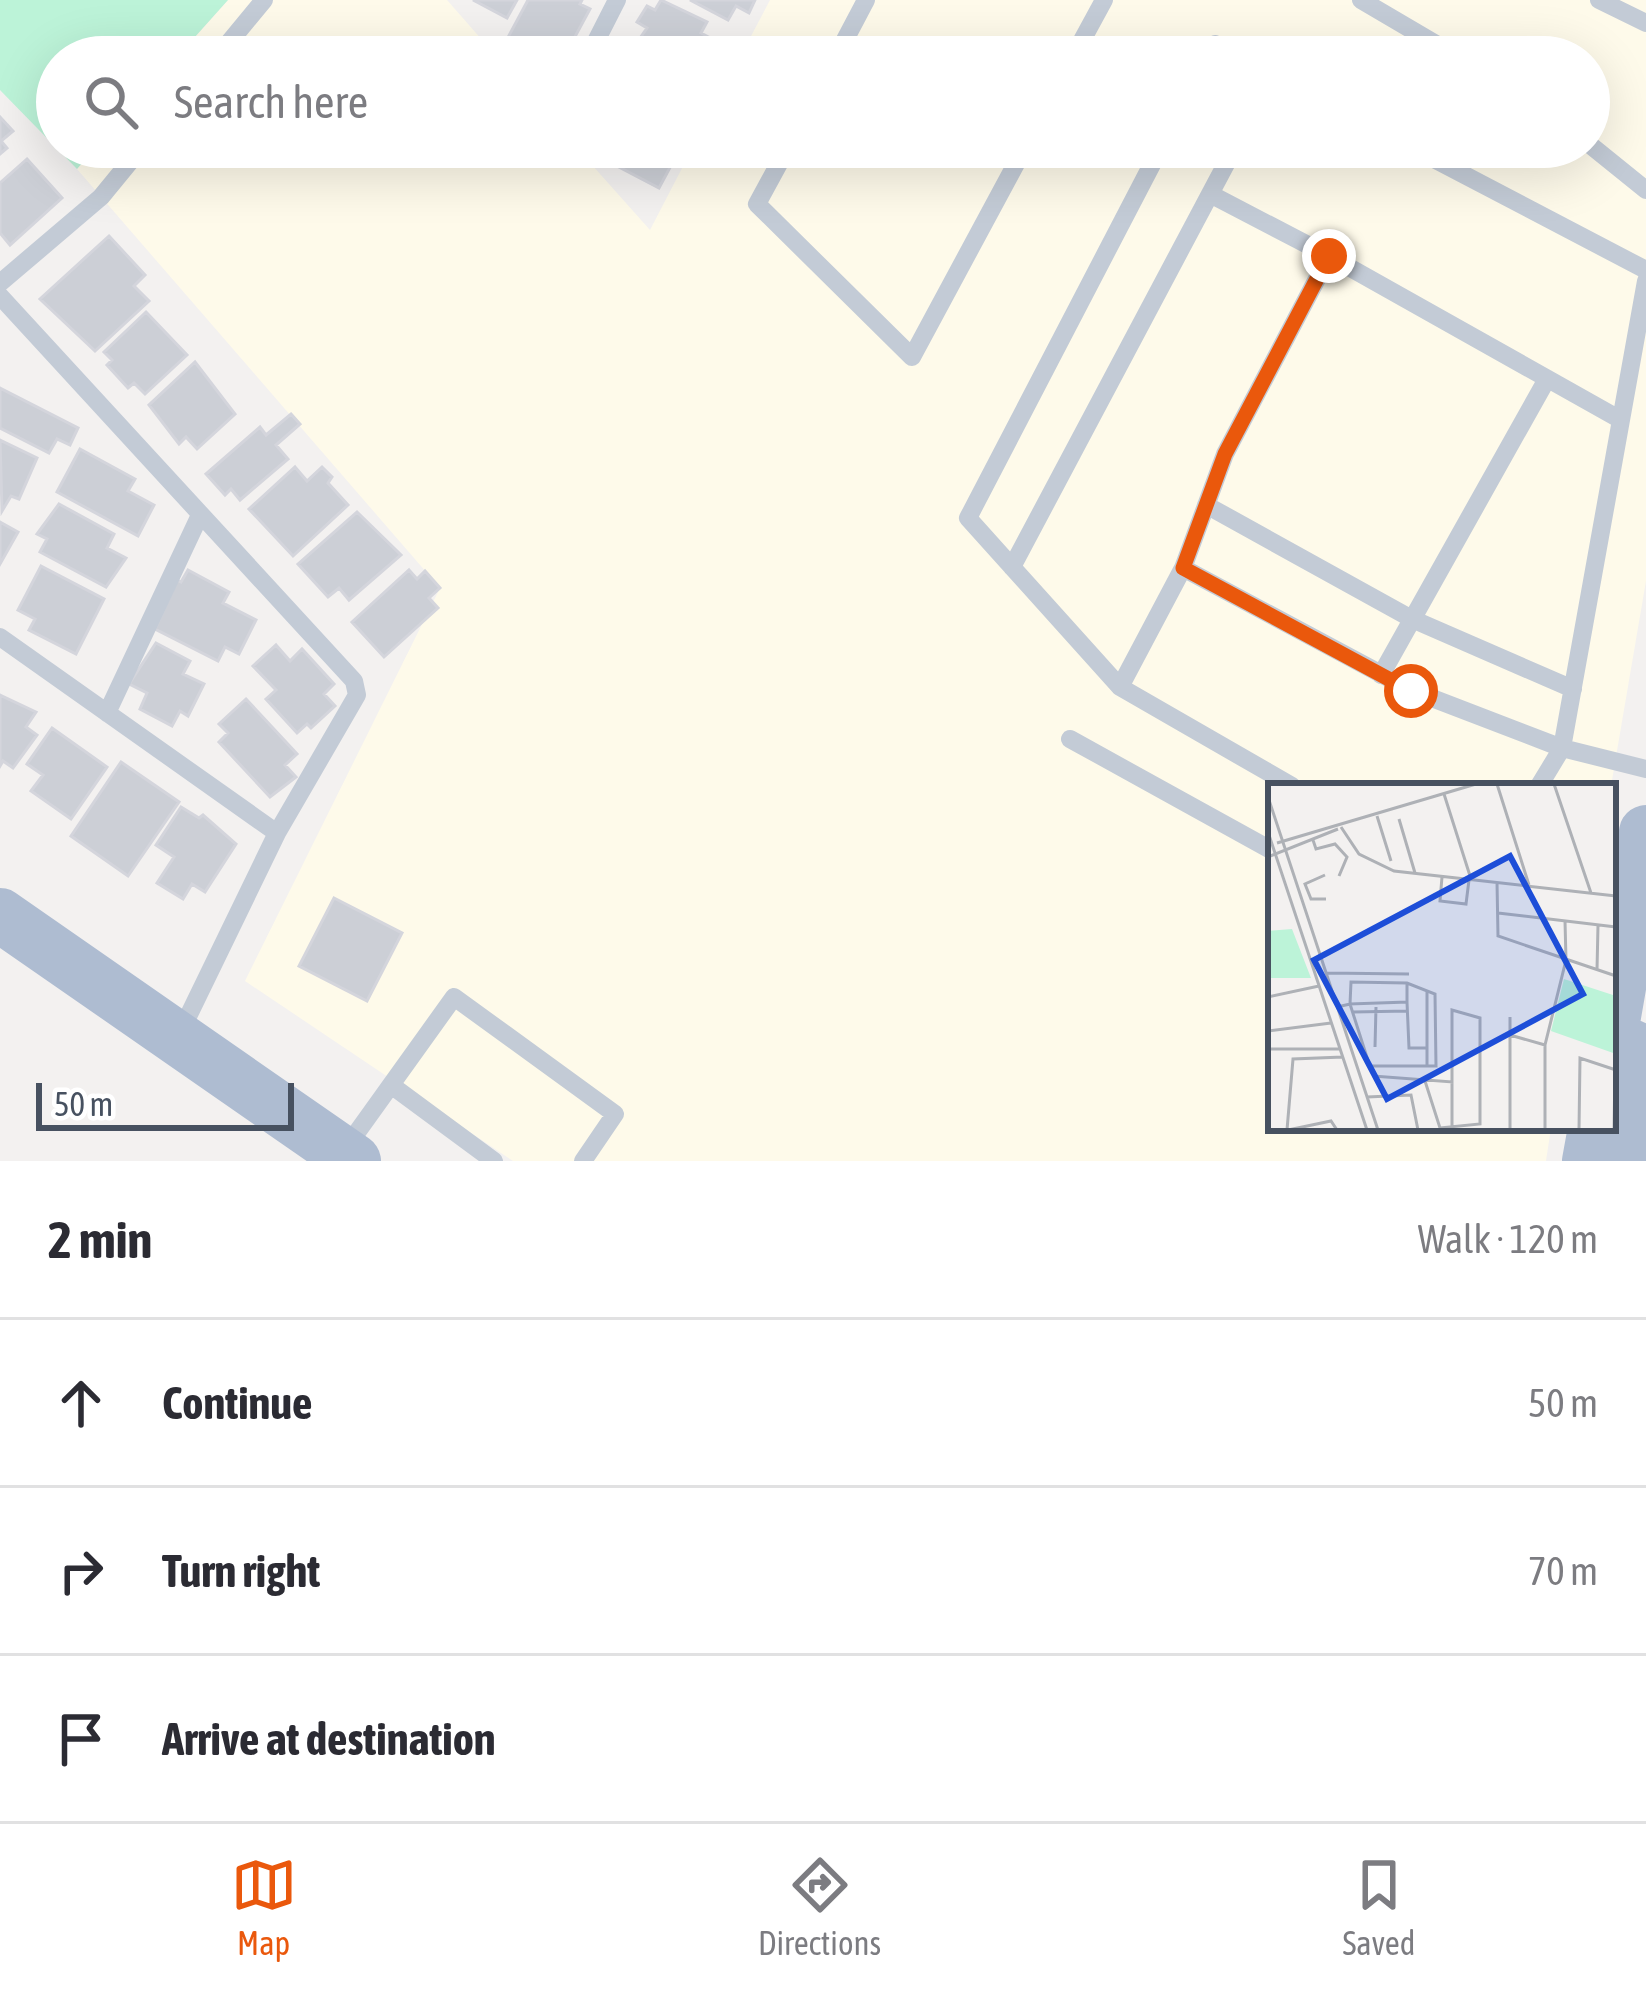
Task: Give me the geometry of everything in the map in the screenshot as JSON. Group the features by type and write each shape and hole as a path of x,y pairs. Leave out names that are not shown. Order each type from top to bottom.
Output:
{"main road":[{"path":"1616,1005 1645,844"},
{"path":"0,916 179,1035 348,1157"},
{"path":"1616,1039 1642,1051 1646,1078 1638,1161"},
{"path":"1589,1161 1594,1131"}],"lane":[{"path":"235,36 265,0"},
{"path":"599,36 617,0"},
{"path":"847,36 866,0"},
{"path":"1084,36 1104,0"},
{"path":"1361,0 1422,36"},
{"path":"1599,0 1646,22"},
{"path":"1610,161 1646,190"},
{"path":"0,283 100,197 124,168"},
{"path":"777,168 757,204 912,357 1014,168"},
{"path":"1150,168 968,518 1120,687 1287,783"},
{"path":"1012,567 1224,168"},
{"path":"1451,168 1646,270"},
{"path":"1210,194 1621,420"},
{"path":"1120,687 1183,568 1225,454 1329,256"},
{"path":"1542,783 1562,748 1646,281"},
{"path":"0,296 354,681 357,695 278,832 179,1035"},
{"path":"1381,675 1547,379"},
{"path":"1206,505 1412,619 1573,688"},
{"path":"107,713 200,514"},
{"path":"1183,568 1381,675 1562,748 1646,769"},
{"path":"0,637 278,832"},
{"path":"1070,739 1268,848"},
{"path":"348,1157 391,1085 454,997 615,1114 583,1161"},
{"path":"391,1085 494,1161"}],"shaded area":[{"path":"228,0 447,0 479,36 196,36"},
{"path":"770,0 1646,0 1646,581 1612,783 1268,783 1268,1131 1551,1131 1546,1161 513,1161 245,981 440,588 78,168 595,168 650,230 682,168 1610,168 1610,36 751,36"}],"green space":[{"path":"0,0 228,0 196,36 36,36 36,127 0,90"}],"building":[{"path":"473,0 517,0 507,18"},
{"path":"528,0 582,0 580,4 590,9 575,36 509,36"},
{"path":"661,0 707,22 701,33 707,36 641,36 647,28 637,22 647,6 655,10"},
{"path":"690,0 755,0 749,13 736,6 728,20"},
{"path":"0,117 13,131 1,141 7,148 0,154"},
{"path":"27,159 62,198 10,245 0,233 0,183"},
{"path":"621,168 670,168 659,188"},
{"path":"109,236 145,275 134,286 149,301 95,351 40,299"},
{"path":"146,312 187,355 145,394 134,383 128,388 107,365 112,360 104,352"},
{"path":"195,362 235,414 197,449 186,437 179,444 149,405"},
{"path":"0,388 78,428 70,445 57,439 49,453 0,428"},
{"path":"291,414 300,424 276,445 288,459 240,500 231,489 225,495 206,474 260,427 266,435"},
{"path":"0,440 37,458 19,499 11,496 2,511"},
{"path":"80,449 135,479 128,491 154,505 138,536 57,492"},
{"path":"295,467 307,481 322,467 332,477 328,483 348,505 293,556 249,509"},
{"path":"59,504 114,534 107,548 126,558 106,587 40,552 47,539 37,534"},
{"path":"357,512 401,555 349,600 339,588 328,597 298,564"},
{"path":"0,522 18,532 0,564"},
{"path":"41,566 104,599 76,654 29,630 35,619 18,610"},
{"path":"188,570 229,592 223,603 256,620 239,654 225,647 218,661 155,629 177,580 181,582"},
{"path":"409,570 417,579 425,571 440,588 429,598 438,608 384,657 352,622"},
{"path":"156,643 190,661 183,674 204,684 188,716 180,711 172,726 140,709 147,693 129,684"},
{"path":"276,645 290,661 302,649 334,684 324,694 335,706 311,728 307,724 297,733 266,699 276,690 253,666"},
{"path":"0,695 36,712 26,727 37,735 13,768 3,761 0,766"},
{"path":"246,699 297,754 285,765 296,777 270,797 219,742 228,733 219,724"},
{"path":"52,728 107,767 71,819 31,791 43,775 27,764"},
{"path":"121,762 179,802 128,876 71,836"},
{"path":"181,807 199,818 203,815 236,844 205,892 192,884 183,899 157,883 174,857 156,845"},
{"path":"334,898 402,933 367,1001 299,966"}],"route":[{"path":"1329,256 1225,454 1183,568 1411,691"}]}
